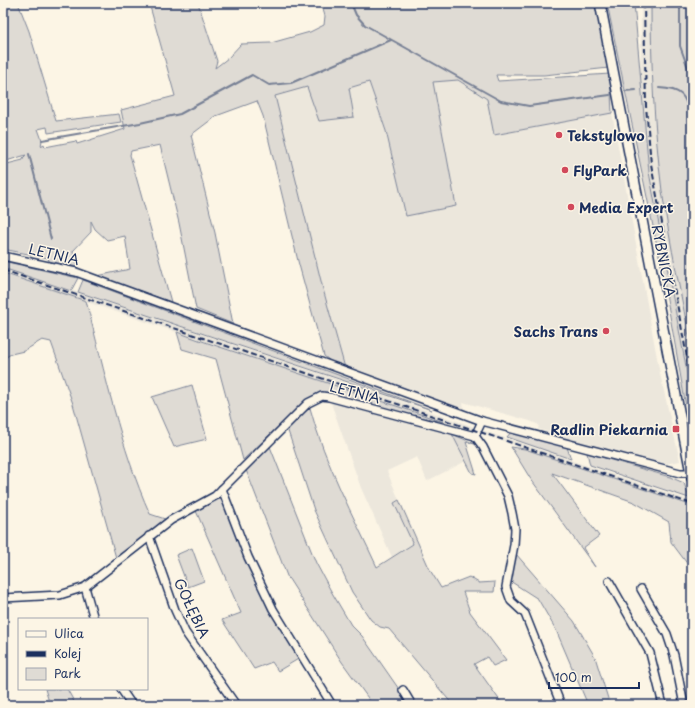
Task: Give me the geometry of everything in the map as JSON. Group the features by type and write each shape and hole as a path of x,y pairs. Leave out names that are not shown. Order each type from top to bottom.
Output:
{"main road":[{"name":"RYBNICKA","path":"600,3 692,475"}],"street":[{"name":"LETNIA","path":"3,256 76,272 482,421 692,475"},
{"name":"LETNIA","path":"3,598 60,595 85,586 171,520 215,496 308,403 322,396 476,436"},
{"path":"482,421 476,436 508,496 512,513 514,545 506,587 510,601 525,614 561,705"},
{"path":"222,489 248,557 273,609 332,705"},
{"name":"GOŁĘBIA","path":"149,536 175,610 186,632 236,705"},
{"path":"609,581 650,653 663,705"},
{"path":"85,586 94,618"},
{"path":"641,589 667,634 674,655 684,705"},
{"path":"121,690 132,705"},
{"path":"403,690 412,705"}],"shaded area":[{"path":"641,3 651,3 653,97 657,150 663,192 692,352 692,398 649,172 641,79"},
{"path":"458,80 488,100 494,135 612,113 660,374 680,461 665,464 607,450 538,429 539,425 530,421 463,402 464,409 345,368 323,289 274,96 307,86 354,117 349,88 369,82 386,131 406,215 456,206 432,82"},
{"path":"3,267 477,428 475,431 444,422 57,292 3,273"},
{"path":"330,400 452,434 466,461 427,481 417,457 387,471 399,500 394,503 413,544 392,557 361,488"},
{"path":"481,430 692,501 690,505 480,433"}],"green space":[{"path":"3,3 18,3 29,31 56,121 119,114 121,122 48,133 47,127 38,129 42,140 41,146 44,144 45,147 76,141 77,144 125,129 121,110 175,96 149,3 198,3 217,61 215,68 228,58 241,44 271,43 310,32 324,25 325,16 321,3 596,3 609,68 544,75 496,75 498,81 610,74 612,113 494,135 487,99 458,80 433,82 456,206 406,216 386,131 369,82 349,88 354,117 319,121 307,87 275,96 323,289 345,368 334,364 324,356 298,261 263,116 257,101 216,116 191,135 215,233 233,324 196,309 179,223 160,145 131,151 130,155 171,302 97,276 130,269 125,236 107,240 95,229 91,221 91,232 73,251 78,267 49,261 48,258 3,249 3,165 23,160 26,155 3,162 3,135 8,133 3,133"},
{"path":"607,3 634,3 649,172 692,398 692,441 661,265"},
{"path":"651,3 692,3 692,352 662,191 654,97"},
{"path":"3,261 78,278 71,291 3,268"},
{"path":"3,273 86,301 114,409 139,489 150,514 165,519 116,558 73,404 51,342 42,340 24,351 11,354 3,359"},
{"path":"83,280 432,410 78,292"},
{"path":"177,332 444,422 376,408 324,394 312,397 243,460 216,359 182,349"},
{"path":"192,385 207,439 174,447 152,397"},
{"path":"310,408 331,469 377,567 413,544 394,503 399,500 430,570 441,588 469,577 479,583 495,582 494,592 463,592 470,612 506,660 493,666 487,657 474,664 503,705 453,705 389,629 380,627 371,620 352,592 314,510 288,431 287,426"},
{"path":"511,432 567,447 571,459 507,437"},
{"path":"452,434 475,444 466,442 476,474 472,473"},
{"path":"269,444 316,563 331,591 351,625 362,636 410,705 373,705 342,662 287,576 246,470"},
{"path":"511,447 525,449 690,505 692,570 671,542 669,522 634,502 552,473 599,536 583,548 595,567 530,478"},
{"path":"587,453 670,477 684,483 689,498 590,465"},
{"path":"221,494 300,658 278,671 272,662 254,669 222,620 241,613 196,511"},
{"path":"192,548 204,581 188,587 176,555"},
{"path":"516,554 574,621 595,657 610,705 588,705 556,630 538,599 510,581"},
{"path":"45,690 68,690 76,705 50,705"}],"waterway":[{"path":"351,3 356,15 365,25 501,101 529,106 610,95"},
{"path":"680,3 680,46 692,79"},
{"path":"42,140 140,123 180,114 252,75 269,85 291,83 391,40"},
{"path":"659,88 679,92 685,100 692,118"},
{"path":"625,91 636,90"},
{"path":"29,154 51,239"}],"railway":[{"path":"644,3 646,106 651,164 692,384"},
{"path":"3,270 692,504"}],"place":[{"name":"Tekstylowo","path":"559,135"},
{"name":"FlyPark","path":"565,170"},
{"name":"Media Expert","path":"571,207"},
{"name":"Sachs Trans","path":"606,331"},
{"name":"Radlin Piekarnia","path":"676,429"}]}
